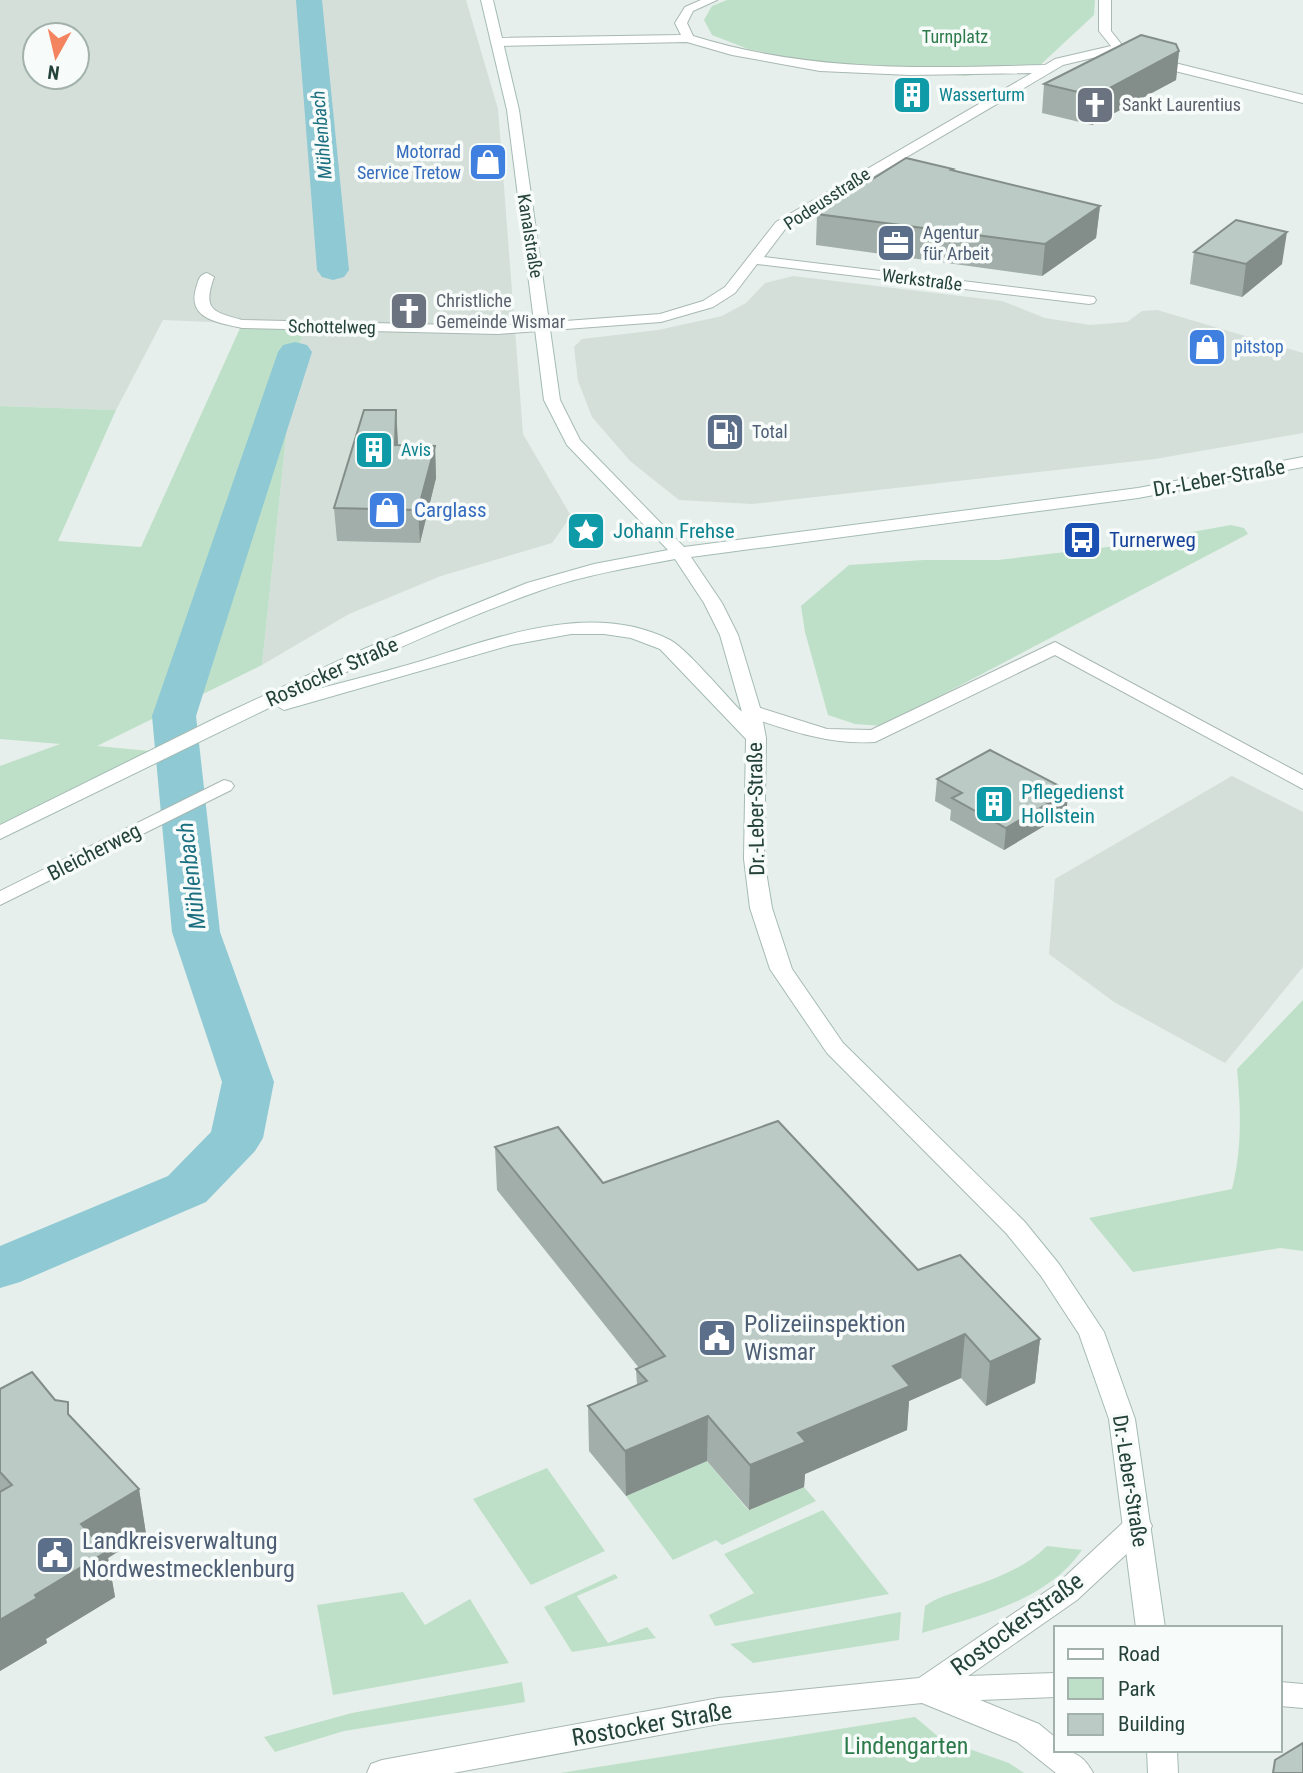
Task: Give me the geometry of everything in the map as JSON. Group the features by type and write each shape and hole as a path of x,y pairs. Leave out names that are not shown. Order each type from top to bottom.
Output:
{"street":[{"name":"Kanalstraße","path":"487,0 513,110 538,285 540,327 552,400 573,442 680,553"},
{"path":"688,38 681,23 689,9 711,0"},
{"path":"1105,0 1105,31 1118,48 1147,60 1303,99"},
{"path":"498,42 688,38 724,51 788,65 856,72 1048,69"},
{"name":"Podeusstraße","path":"540,327 661,318 708,304 730,290 781,225 1059,62 1118,48"},
{"name":"Werkstraße","path":"756,260 1089,300"},
{"name":"Schottelweg","path":"207,277 200,297 205,311 217,318 242,324 498,330 540,327"},
{"name":"Dr.-Leber-Straße","path":"1152,1626 1122,1419 1091,1332 1050,1270 1016,1227 835,1048 781,970 761,908 754,859 756,738 751,711 729,635 713,603 680,553 1138,493 1303,462"},
{"name":"Rostocker Straße","path":"0,833 225,721 371,653 533,587 594,569 680,553"},
{"path":"225,721 517,637 597,629 649,636 666,645 756,738"},
{"path":"751,711 807,731 860,738 875,736 1055,648 1303,783"},
{"name":"Bleicherweg","path":"0,899 225,786"},
{"name":"RostockerStraße","path":"925,1690 1067,1592 1138,1526"},
{"name":"Rostocker Straße","path":"382,1773 719,1711 925,1690 1054,1685"},
{"name":"Rostocker Straße","path":"925,1690 1028,1733 1079,1773"},
{"path":"1282,1694 1303,1696"},
{"path":"1162,1752 1163,1773"}],"shaded area":[{"path":"0,0 466,0 498,109 523,434 571,516 552,543 441,576 349,614 262,665 295,352 306,326 163,320 116,410 0,406"},
{"path":"793,276 1002,301 1045,318 1090,325 1127,322 1142,311 1157,310 1303,353 1303,433 1155,459 752,504 679,500 630,461 592,417 578,381 574,347 582,339 658,330 722,316 746,303 765,283"},
{"path":"1232,776 1303,812 1303,967 1225,1063 1114,1002 1049,954 1055,879"}],"green space":[{"name":"Turnplatz","path":"727,0 1095,0 1094,15 1037,68 965,76 812,62 748,49 712,35 704,20 712,6"},
{"path":"242,324 307,326 295,352 262,665 97,746 160,752 0,833 0,766 60,744 0,739 0,406 116,410 58,541 141,547"},
{"path":"1231,525 1244,528 1248,534 883,726 855,724 828,715 805,632 801,606 849,565 924,560 998,560 1108,547"},
{"path":"1303,1000 1303,1251 1280,1248 1133,1272 1089,1218 1232,1189 1240,1129 1237,1069"},
{"path":"707,1461 748,1510 804,1487 816,1501 722,1545 716,1540 673,1560 626,1496"},
{"path":"547,1468 605,1551 531,1585 473,1499"},
{"path":"823,1510 889,1594 715,1626 709,1615 754,1593 724,1554"},
{"path":"1047,1546 1082,1550 1067,1568 1031,1594 988,1613 922,1633 925,1606 939,1598 1009,1572 1029,1561"},
{"path":"615,1574 618,1578 577,1596 608,1643 647,1627 656,1638 572,1652 544,1607"},
{"path":"403,1592 425,1625 470,1599 509,1663 333,1695 317,1605"},
{"path":"901,1612 899,1640 753,1663 730,1644"},
{"path":"522,1682 525,1702 344,1731 275,1752 264,1737 352,1713"},
{"name":"Lindengarten","path":"915,1717 941,1739 1009,1763 1024,1773 560,1773"}],"building":[{"path":"1141,35 1176,44 1179,51 1095,96 1044,84"},
{"path":"906,158 1100,206 1045,244 817,214"},
{"path":"1236,220 1287,232 1246,264 1194,252"},
{"path":"364,410 396,410 395,445 435,446 418,510 334,508"},
{"path":"990,750 1069,791 1006,828 952,798 962,793 937,779"},
{"name":"Polizeiinspektion Wismar","path":"778,1121 918,1270 960,1255 1040,1339 990,1362 965,1334 893,1366 910,1386 798,1433 806,1442 750,1465 708,1416 625,1451 588,1406 647,1381 636,1369 665,1356 495,1147 558,1127 603,1183"},
{"name":"Landkreisverwaltung Nordwestmecklenburg","path":"32,1372 55,1400 68,1402 68,1414 139,1489 81,1524 106,1552 35,1595 37,1598 0,1620 0,1492 12,1485 0,1472 0,1389"},
{"path":"1303,1743 1303,1773 1273,1773 1275,1760"}],"waterway":[{"name":"Mühlenbach","path":"309,0 333,270"},
{"name":"Mühlenbach","path":"0,1268 187,1189 236,1138 248,1082 196,932 174,716 295,352"}],"place":[{"name":"Wasserturm","path":"912,95"},
{"name":"Sankt Laurentius","path":"1095,105"},
{"name":"Motorrad Service Tretow","path":"488,162"},
{"name":"Agentur für Arbeit","path":"896,243"},
{"name":"Christliche Gemeinde Wismar","path":"409,311"},
{"name":"pitstop","path":"1207,347"},
{"name":"Total","path":"725,432"},
{"name":"Avis","path":"374,450"},
{"name":"Carglass","path":"387,510"},
{"name":"Johann Frehse","path":"586,531"},
{"name":"Turnerweg","path":"1082,540"},
{"name":"Pflegedienst Hollstein","path":"994,804"},
{"name":"Polizeiinspektion Wismar","path":"717,1338"},
{"name":"Landkreisverwaltung Nordwestmecklenburg","path":"55,1555"}]}
